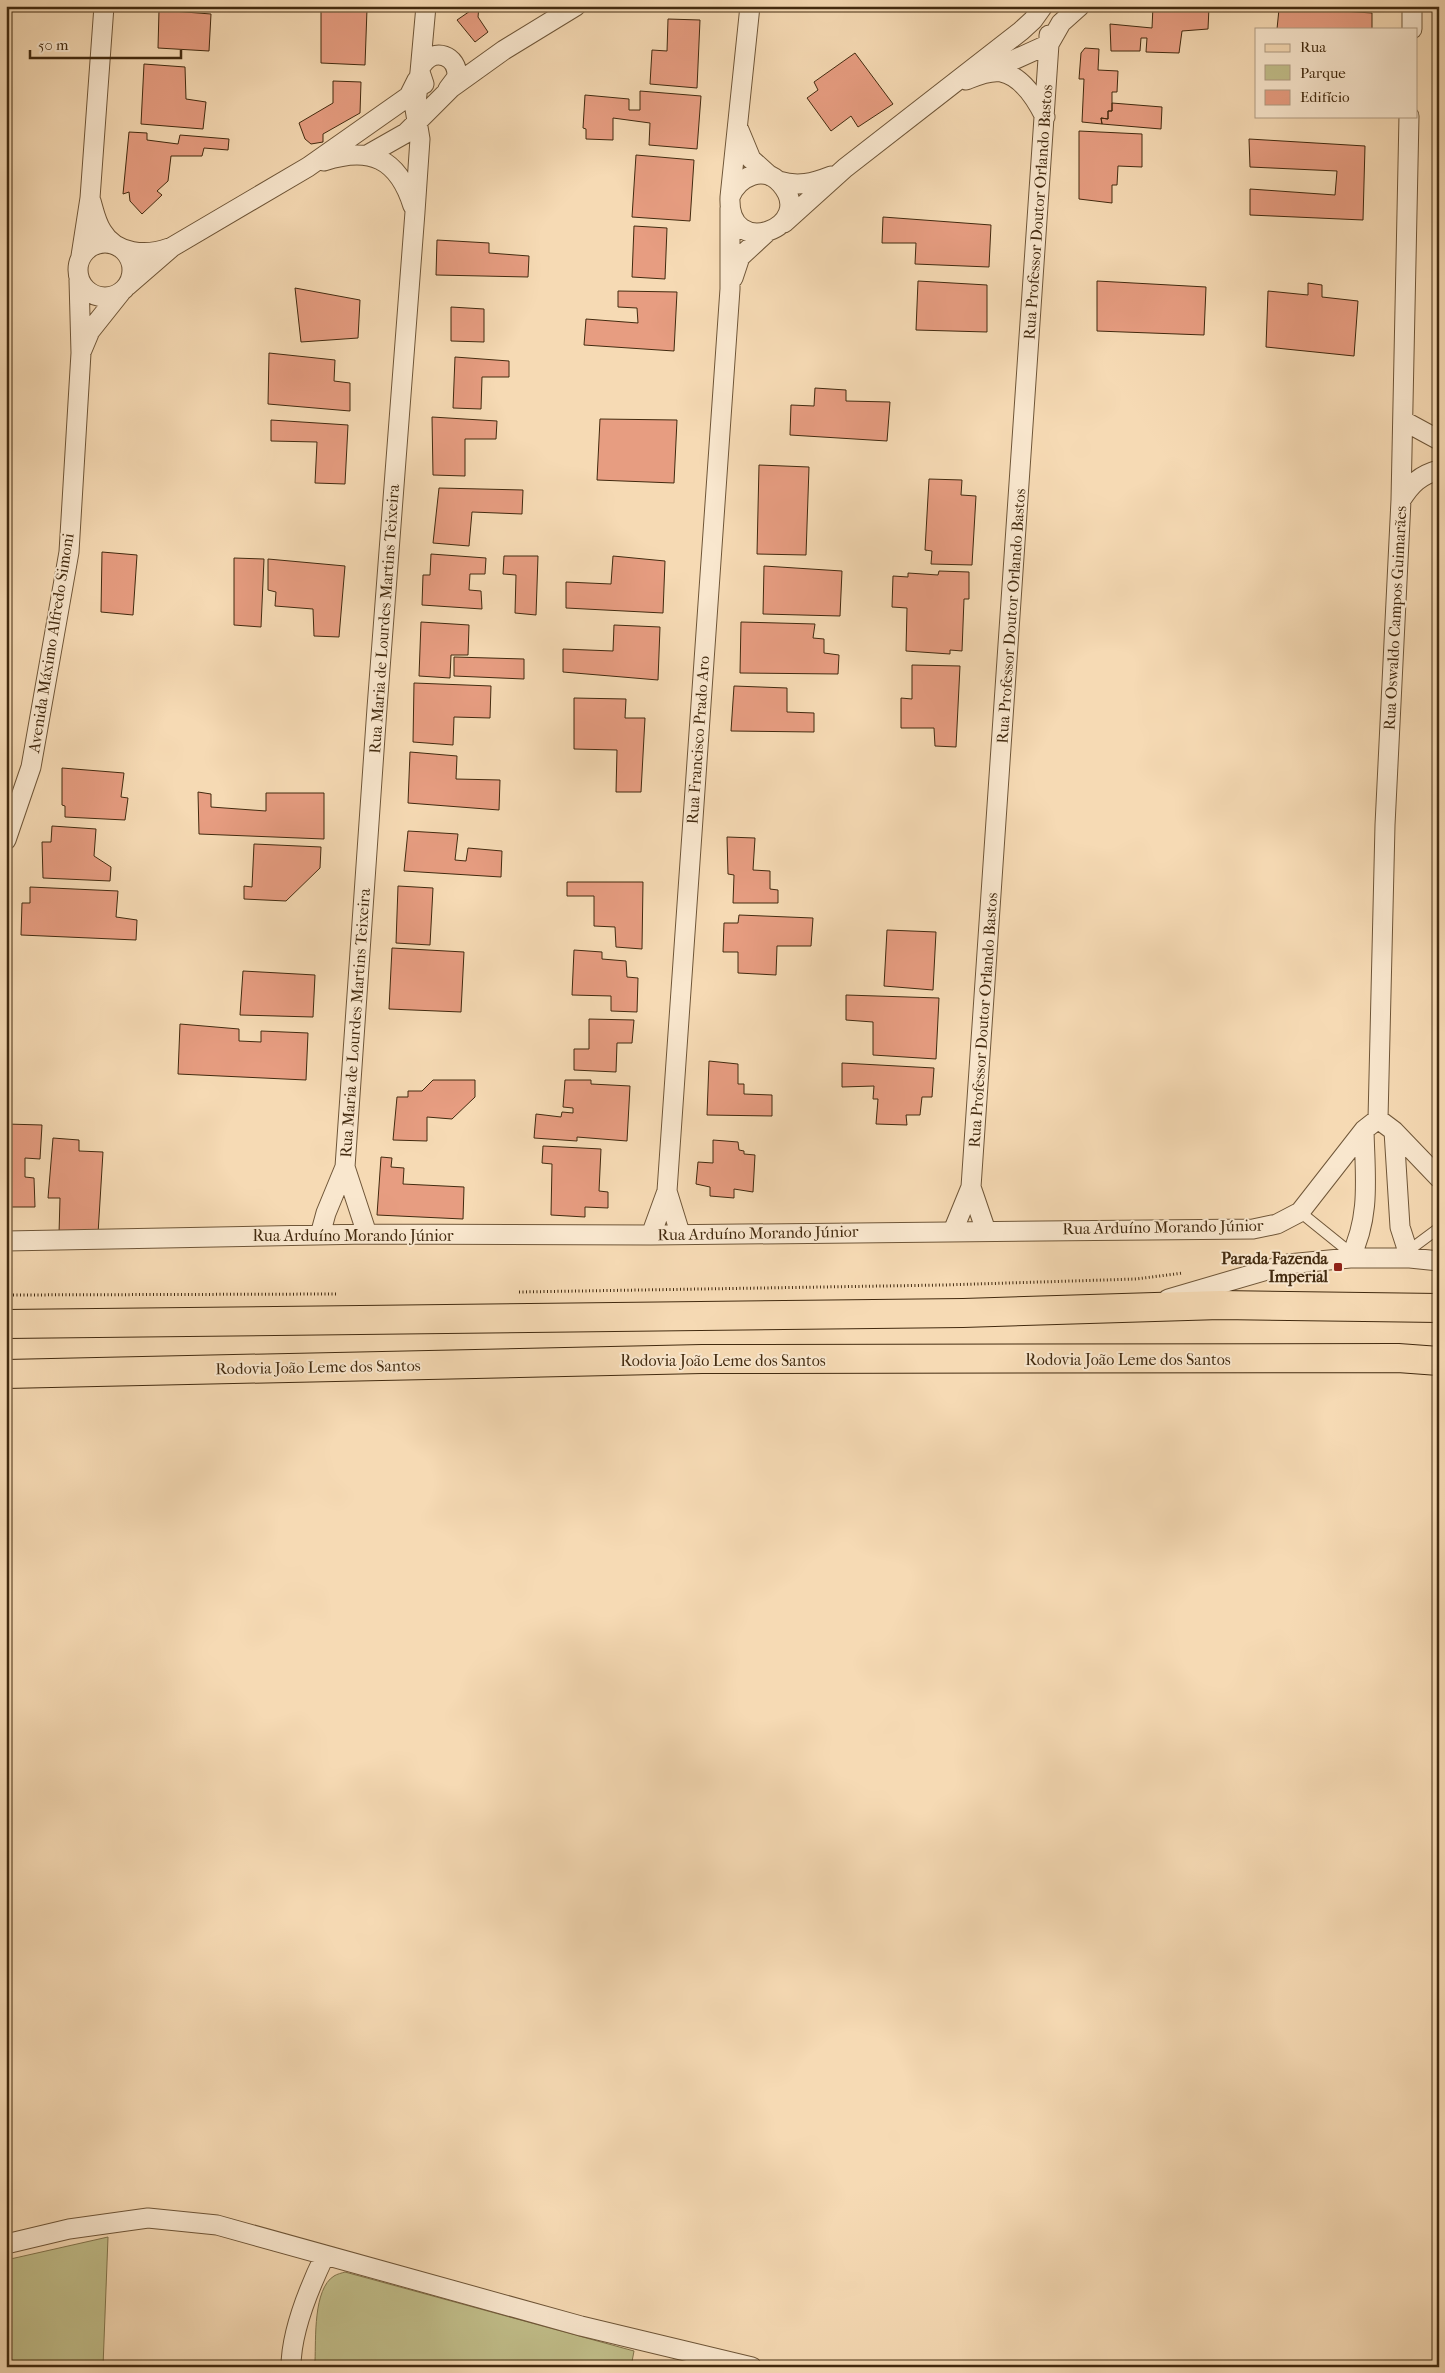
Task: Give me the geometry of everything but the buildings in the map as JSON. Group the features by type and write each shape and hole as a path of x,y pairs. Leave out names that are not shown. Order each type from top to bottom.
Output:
{"main road":[{"path":"6,1324 963,1313 1220,1305 1439,1308"},
{"name":"Rodovia João Leme dos Santos","path":"6,1374 702,1358 1398,1358 1439,1361"}],"street":[{"path":"90,198 102,233 126,252 132,269 124,289 106,298 90,293 79,280 77,272 90,198 104,6"},
{"name":"Rua Maria de Lourdes Martins Teixeira","path":"426,6 432,32 450,58"},
{"name":"Rua Maria de Lourdes Martins Teixeira","path":"320,1235 326,1213 346,1167 376,718 420,139 415,109 421,69 426,6"},
{"path":"369,154 406,133 451,88 504,50 576,6"},
{"path":"775,178 789,198 790,207 774,229 747,231 739,226 733,218 730,202 734,188 741,180 760,174 775,178 793,185 809,184 830,177 845,168 953,85 1033,20 1043,6"},
{"name":"Rua Professor Doutor Orlando Bastos","path":"953,1231 971,1187 1045,116 1050,6"},
{"name":"Rua Professor Doutor Orlando Bastos","path":"1049,44 1061,23 1080,6"},
{"path":"1412,6 1412,28"},
{"name":"Rua Francisco Prado Aro","path":"651,1235 667,1191 730,289 730,202 748,11"},
{"path":"953,85 986,73 1049,44"},
{"path":"81,256 94,245 111,243 129,252 155,253 172,247 308,167 409,96 425,60 435,54 467,61 504,50"},
{"path":"421,69 423,83 433,91 439,92 451,88 458,77 456,65 450,58"},
{"path":"986,73 1001,72 1016,80 1037,101 1045,116"},
{"name":"Rua Oswaldo Campos Guimarães","path":"1351,1256 1362,1231 1371,1125 1404,421 1409,118"},
{"name":"Rua Francisco Prado Aro","path":"738,121 744,147 751,159 775,178"},
{"path":"308,167 353,154 369,154 384,162 399,176 406,187 415,212"},
{"name":"Rua Francisco Prado Aro","path":"730,289 740,257 845,168"},
{"name":"Avenida Máximo Alfredo Simoni","path":"81,353 90,331 124,289 172,247"},
{"name":"Avenida Máximo Alfredo Simoni","path":"6,840 31,767 69,552 81,353 79,280"},
{"path":"1404,421 1439,440"},
{"path":"1401,500 1412,483 1428,473 1439,470"},
{"path":"1371,1125 1394,1131 1439,1178"},
{"name":"Rua Arduíno Morando Júnior","path":"6,1241 367,1234 651,1235 1253,1229 1277,1224 1300,1212 1371,1125"},
{"path":"1394,1131 1400,1227 1409,1254"},
{"name":"Rua Maria de Lourdes Martins Teixeira","path":"346,1167 367,1234"},
{"name":"Rua Professor Doutor Orlando Bastos","path":"971,1187 986,1231"},
{"name":"Rua Francisco Prado Aro","path":"667,1191 680,1234"},
{"path":"1141,1308 1288,1264 1351,1256 1409,1254 1439,1262"},
{"path":"6,2244 69,2229 148,2218 217,2225 582,2326 752,2367"},
{"path":"291,2367 291,2350 315,2275 325,2255"}],"lane":[{"path":"1300,1212 1351,1256"},
{"path":"1409,1254 1439,1228"}],"path":[{"path":"516,1292 944,1285 1136,1278 1189,1272"},
{"path":"6,1295 339,1294"}],"green space":[{"path":"108,2237 103,2367 6,2367 6,2260"},
{"path":"345,2272 634,2351 631,2367 305,2367 305,2364 315,2361 317,2315 322,2292 327,2282 334,2276"}],"place":[{"name":"Parada Fazenda Imperial","path":"1338,1267"}]}
